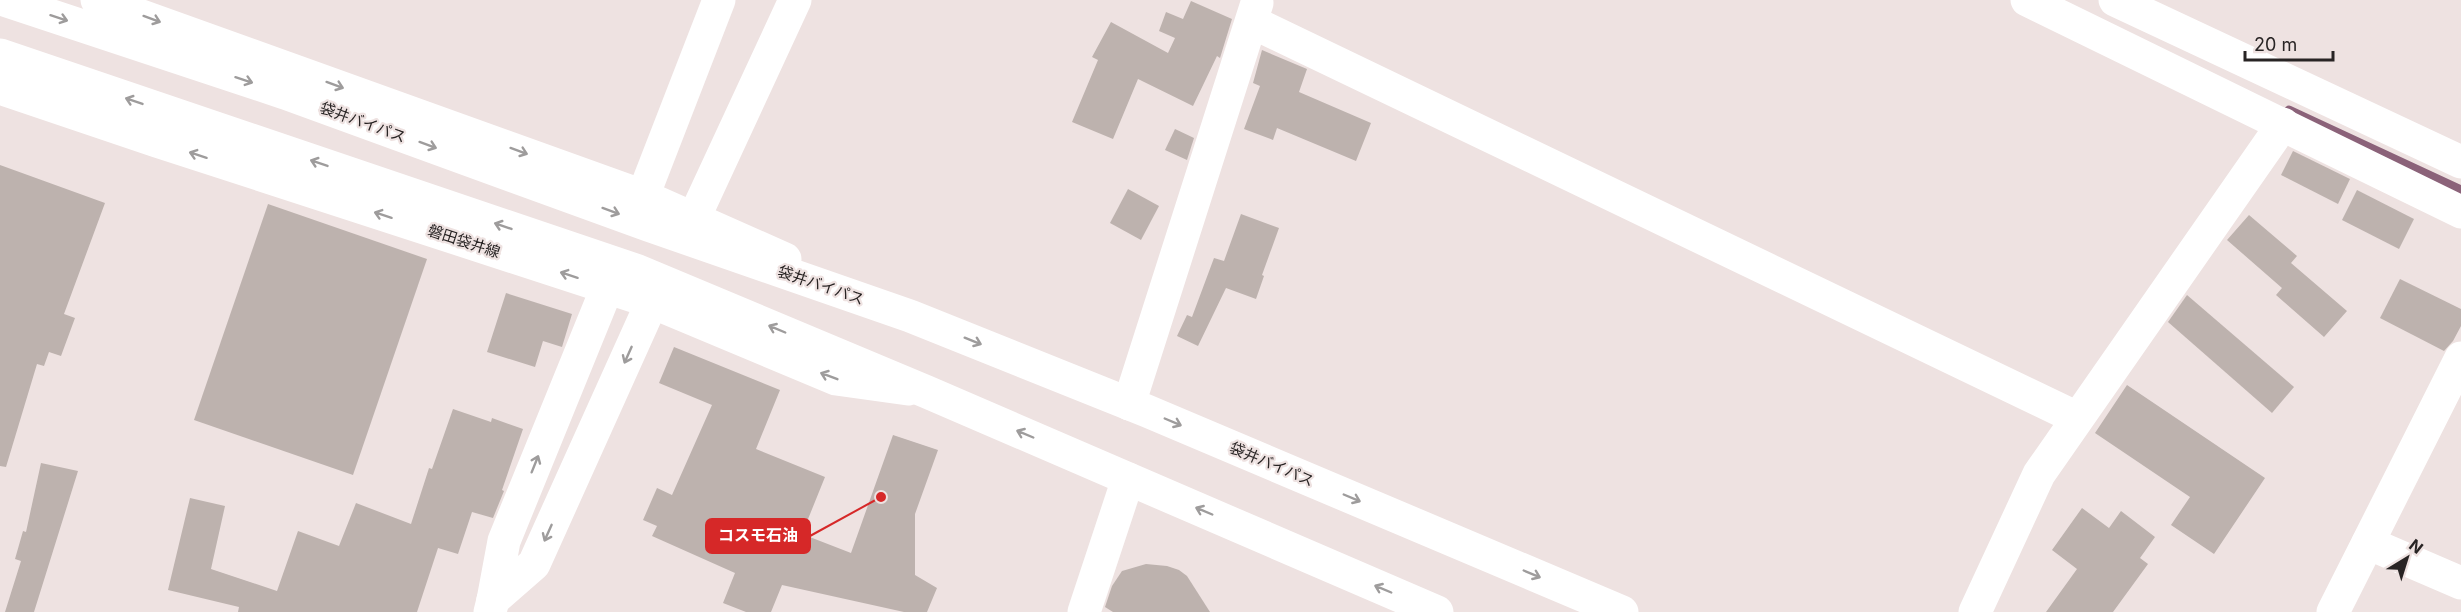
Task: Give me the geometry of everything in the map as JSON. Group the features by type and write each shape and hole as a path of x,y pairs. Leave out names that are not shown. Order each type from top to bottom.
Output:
{"main road":[{"name":"袋井バイパス","path":"4,0 285,93 637,221 918,319 1129,404 1622,612"},
{"path":"97,0 644,196 918,319"},
{"path":"644,196 719,0"},
{"path":"694,218 795,0"},
{"path":"2027,0 2461,213"},
{"path":"2115,0 2461,162"},
{"path":"1129,404 1256,6 2077,418"},
{"path":"0,55 638,271 927,392 1437,612"},
{"name":"磐田袋井線","path":"0,88 652,302 836,379 927,392"},
{"path":"1975,612 2039,474 2283,124"},
{"path":"491,606 504,541 607,288"},
{"path":"491,606 534,564 652,302"},
{"path":"2333,612 2461,358"},
{"path":"1084,612 1128,479"},
{"path":"2368,543 2461,583"}],"building":[{"path":"1191,1 1232,19 1220,58 1217,56 1193,106 1138,79 1113,139 1072,122 1098,60 1092,57 1111,22 1168,53 1175,38 1159,31 1166,12 1183,19"},
{"path":"1262,50 1307,69 1299,92 1371,123 1356,161 1277,128 1273,140 1244,129 1260,86 1253,83"},
{"path":"1175,129 1194,138 1187,160 1165,150"},
{"path":"2293,151 2350,179 2338,204 2281,175"},
{"path":"0,165 105,203 64,314 75,318 61,356 49,352 44,366 37,364 6,467 0,466"},
{"path":"1128,189 1159,206 1141,240 1110,223"},
{"path":"2357,190 2414,219 2399,249 2342,220"},
{"path":"268,204 427,259 353,475 194,420"},
{"path":"1241,214 1279,228 1262,275 1264,276 1256,299 1226,288 1198,346 1177,336 1187,315 1192,317 1214,258 1224,261"},
{"path":"2249,215 2297,256 2291,263 2347,311 2324,337 2276,295 2282,288 2227,240"},
{"path":"2400,279 2461,309 2461,326 2453,341 2444,351 2380,318"},
{"path":"506,293 572,314 562,347 543,341 535,367 487,352"},
{"path":"2187,295 2294,387 2272,413 2168,322"},
{"path":"674,347 780,390 756,449 825,477 802,534 851,553 893,435 938,450 915,514 915,575 937,588 927,612 904,612 782,585 771,612 746,612 723,603 735,573 652,536 657,526 643,520 657,488 672,495 712,405 659,383"},
{"path":"2127,385 2265,478 2214,554 2171,525 2190,497 2095,433"},
{"path":"453,409 491,422 492,418 523,429 493,518 472,512 458,554 438,548 417,612 238,612 239,607 168,590 190,498 225,506 211,569 277,591 298,531 339,546 356,503 411,524 429,468 432,469"},
{"path":"41,463 78,471 34,612 5,612 21,561 15,559 23,531 26,532"},
{"path":"2082,508 2109,528 2121,511 2155,537 2140,558 2148,564 2113,612 2046,612 2077,569 2052,550"},
{"path":"1146,564 1167,566 1187,576 1210,612 1113,612 1105,607 1112,586 1122,571"}],"waterway":[{"path":"2289,110 2461,190"}],"place":[{"name":"コスモ石油","path":"881,497"}]}
